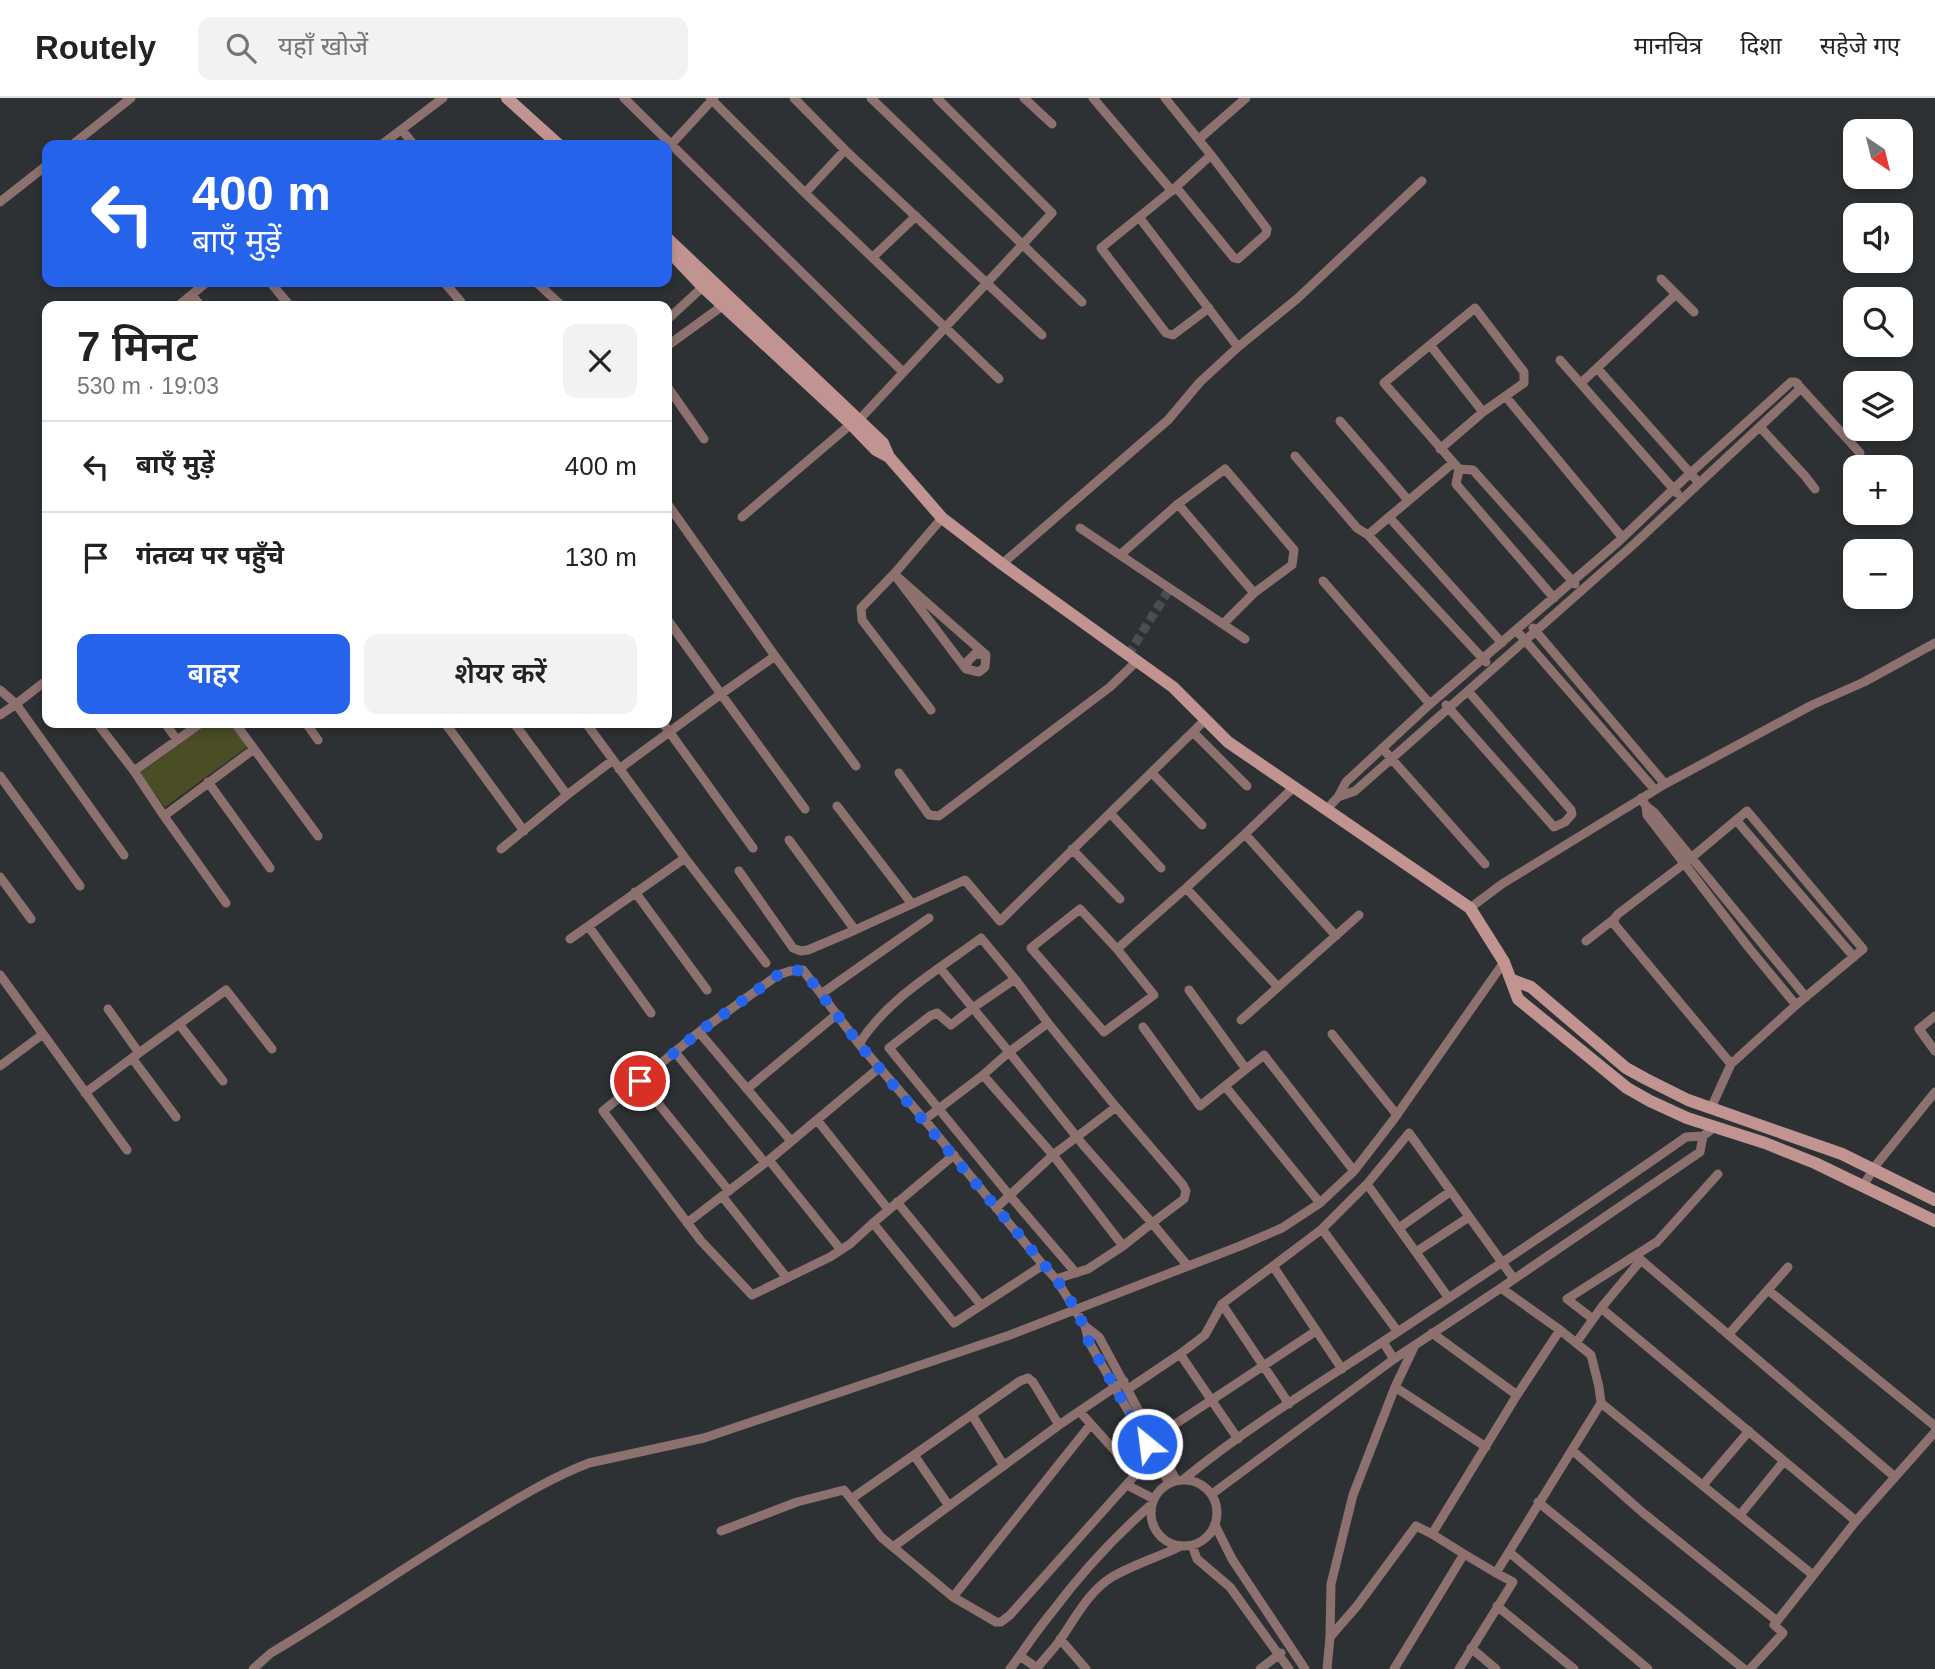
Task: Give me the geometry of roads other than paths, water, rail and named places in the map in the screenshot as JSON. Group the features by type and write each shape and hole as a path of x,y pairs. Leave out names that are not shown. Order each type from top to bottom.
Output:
{"street":[{"path":"78,140 131,98"},
{"path":"388,140 443,98"},
{"path":"507,98 553,140"},
{"path":"520,98 564,140"},
{"path":"624,98 663,140"},
{"path":"793,98 1042,335"},
{"path":"872,98 1082,302"},
{"path":"742,517 855,422 1052,213 937,98"},
{"path":"1024,98 1052,124"},
{"path":"1093,98 1234,258 1238,259 1266,234 1267,229 1165,98"},
{"path":"1199,139 1234,102 1245,98"},
{"path":"672,143 712,99 805,193 999,379"},
{"path":"402,130 410,140"},
{"path":"672,149 903,372"},
{"path":"805,193 845,150"},
{"path":"1209,308 1173,335 1166,333 1101,248 1211,155"},
{"path":"0,202 42,169"},
{"path":"1002,564 1168,420 1200,382 1298,298 1422,181"},
{"path":"873,257 916,216"},
{"path":"1139,217 1238,347"},
{"path":"672,244 707,283"},
{"path":"672,253 728,302 855,422 883,443 889,457 942,518 1174,687 1228,742 1470,908 1504,962 1518,999 1627,1088 1662,1107 1815,1163 1935,1221"},
{"path":"1661,279 1694,312"},
{"path":"672,315 707,283"},
{"path":"184,301 201,287"},
{"path":"274,287 286,301"},
{"path":"448,287 460,301"},
{"path":"541,287 557,301"},
{"path":"1581,383 1676,294"},
{"path":"192,295 197,301"},
{"path":"672,342 728,302"},
{"path":"1440,449 1483,412 1524,383 1524,372 1475,308 1384,383 1440,449 1456,466 1473,470 1581,591"},
{"path":"1430,345 1483,412"},
{"path":"1560,360 1682,499"},
{"path":"1597,368 1699,483"},
{"path":"1326,810 1338,797 1346,782 1438,696 1554,598 1791,382 1800,387 1860,453"},
{"path":"1338,797 1355,791 1391,760 1682,499 1800,387"},
{"path":"672,393 704,439"},
{"path":"1506,397 1622,537"},
{"path":"1340,421 1408,500"},
{"path":"1760,427 1815,489"},
{"path":"1295,456 1357,528 1368,535 1493,669"},
{"path":"1368,535 1408,500 1456,466"},
{"path":"1456,466 1456,484 1554,598"},
{"path":"1120,555 1224,468 1294,550 1292,565 1254,593 1223,624"},
{"path":"1178,504 1254,593"},
{"path":"672,510 856,766"},
{"path":"1389,517 1502,643"},
{"path":"931,710 862,620 861,608 942,518"},
{"path":"1080,528 1245,639"},
{"path":"894,574 986,656 975,654 968,661 966,669 894,574"},
{"path":"1322,581 1430,704"},
{"path":"1527,620 1665,784"},
{"path":"672,626 805,809"},
{"path":"1516,630 1655,790"},
{"path":"1470,908 1502,884 1643,802 1665,784 1935,643"},
{"path":"672,723 775,656"},
{"path":"899,773 929,815 939,816 1110,687 1137,662"},
{"path":"0,715 42,684"},
{"path":"0,690 16,704 124,855"},
{"path":"1438,696 1554,827 1559,826 1569,818 1572,810 1468,691"},
{"path":"739,871 793,948 801,951 855,930 965,880 1000,921 1205,720"},
{"path":"101,728 226,903"},
{"path":"169,728 177,740"},
{"path":"134,771 194,728"},
{"path":"239,728 318,836"},
{"path":"310,728 318,740"},
{"path":"449,728 524,831"},
{"path":"518,728 567,795"},
{"path":"590,728 766,963"},
{"path":"619,769 665,728"},
{"path":"667,728 753,848"},
{"path":"1193,732 1247,786"},
{"path":"1382,748 1485,864"},
{"path":"164,816 254,749"},
{"path":"501,849 613,760"},
{"path":"1152,773 1202,825"},
{"path":"0,776 80,886"},
{"path":"208,782 270,868"},
{"path":"1116,949 1294,787"},
{"path":"1643,802 1647,815 1806,997"},
{"path":"836,806 912,904"},
{"path":"1586,941 1747,811 1863,949 1731,1064 1711,1108"},
{"path":"1110,813 1161,868"},
{"path":"1245,834 1336,936"},
{"path":"789,840 855,930"},
{"path":"1072,849 1120,899"},
{"path":"570,939 685,858"},
{"path":"1688,860 1749,948 1796,1005"},
{"path":"0,877 31,919"},
{"path":"1186,888 1278,987"},
{"path":"635,892 707,990"},
{"path":"1080,909 1116,949 1154,995 1104,1032 1031,948 1080,909"},
{"path":"1241,1020 1359,915"},
{"path":"821,995 929,918"},
{"path":"1614,919 1615,925 1731,1064"},
{"path":"589,927 650,1013"},
{"path":"859,1044 870,1027 891,1005 981,938 1186,1191 1184,1199 1123,1246 1088,1269 1056,1279"},
{"path":"253,1669 271,1653 425,1554 525,1494 574,1469 589,1463 704,1438 998,1339 1240,1246 1282,1227 1320,1203 1354,1171 1397,1115 1504,962"},
{"path":"940,968 1077,1138 1187,1265"},
{"path":"954,1155 841,1250 752,1295 701,1241 603,1111 699,1032 778,975 803,970 859,1044 954,1155 1056,1279 1085,1326 1089,1342 1122,1385 1176,1481"},
{"path":"0,975 127,1150"},
{"path":"687,1223 792,1142 878,1065 889,1048 930,1016 937,1013 951,1025 1015,979"},
{"path":"1511,979 1531,987 1626,1068 1688,1100 1823,1147 1935,1200"},
{"path":"85,1093 226,990 272,1049"},
{"path":"1189,990 1246,1069"},
{"path":"108,1009 176,1116"},
{"path":"747,1089 837,1014"},
{"path":"1935,1016 1919,1029 1935,1051"},
{"path":"924,1120 1048,1023"},
{"path":"179,1024 223,1081"},
{"path":"1143,1027 1200,1106 1264,1055 1354,1171"},
{"path":"699,1032 792,1142"},
{"path":"0,1066 43,1034"},
{"path":"1332,1034 1397,1115"},
{"path":"889,1048 1076,1273"},
{"path":"675,1052 841,1250"},
{"path":"983,1075 1053,1156 1123,1246"},
{"path":"640,1081 788,1278"},
{"path":"1225,1086 1320,1203"},
{"path":"1863,1186 1873,1169 1935,1092"},
{"path":"996,1208 1053,1156 1116,1107"},
{"path":"817,1120 888,1209"},
{"path":"1010,1669 1094,1560 1153,1502 1160,1490 1203,1464 1448,1297 1502,1264 1686,1137 1703,1136 1714,1127"},
{"path":"893,1547 1059,1425 1122,1385 1180,1354 1205,1335 1222,1304 1322,1229 1367,1184 1409,1133 1514,1279"},
{"path":"1212,1494 1394,1359 1700,1152 1703,1136"},
{"path":"1576,1343 1641,1260 1718,1174"},
{"path":"1367,1184 1448,1297"},
{"path":"1399,1228 1451,1192"},
{"path":"897,1202 981,1305"},
{"path":"1416,1252 1469,1217"},
{"path":"873,1223 954,1323 1043,1265"},
{"path":"1322,1229 1398,1332"},
{"path":"1594,1319 1567,1298 1658,1241"},
{"path":"1641,1260 1895,1477"},
{"path":"1273,1266 1342,1369"},
{"path":"1728,1335 1788,1267"},
{"path":"1496,1573 1601,1403 1591,1355 1502,1288"},
{"path":"1768,1290 1935,1426"},
{"path":"1222,1304 1289,1404"},
{"path":"1601,1308 1856,1521"},
{"path":"1154,1438 1316,1331"},
{"path":"1432,1534 1517,1395 1560,1331"},
{"path":"1432,1333 1517,1395"},
{"path":"1383,1342 1394,1359"},
{"path":"1327,1669 1331,1584 1353,1495 1395,1387 1415,1345"},
{"path":"1180,1354 1238,1439"},
{"path":"851,1499 1028,1378 1059,1425"},
{"path":"1122,1385 1176,1481"},
{"path":"1395,1387 1486,1447"},
{"path":"1601,1403 1813,1576"},
{"path":"721,1531 797,1502 844,1490 881,1537 953,1597 996,1622 1001,1622 1136,1474 1080,1412"},
{"path":"972,1415 1004,1466"},
{"path":"953,1597 1091,1424"},
{"path":"1703,1485 1749,1431"},
{"path":"1750,1669 1783,1633 1774,1625 1777,1621 1856,1521 1935,1432"},
{"path":"1572,1450 1642,1512 1777,1621"},
{"path":"914,1455 949,1506"},
{"path":"1740,1515 1784,1461"},
{"path":"1020,1656 1036,1669 1091,1595 1110,1578 1181,1546 1202,1541 1210,1534 1218,1514 1212,1494 1195,1481 1176,1481"},
{"path":"1127,1485 1153,1502"},
{"path":"1153,1502 1151,1516 1154,1527 1170,1543 1181,1546"},
{"path":"1538,1502 1744,1669"},
{"path":"1215,1525 1232,1559 1305,1669"},
{"path":"1330,1637 1357,1606 1416,1526 1513,1582 1459,1669"},
{"path":"1192,1545 1197,1559 1230,1587 1289,1669"},
{"path":"1509,1552 1648,1669"},
{"path":"1394,1669 1464,1555"},
{"path":"1497,1606 1574,1669"},
{"path":"1060,1639 1086,1669"},
{"path":"1260,1669 1290,1647"},
{"path":"1471,1648 1496,1669"}],"tunnel":[{"path":"1128,655 1170,588"}]}
